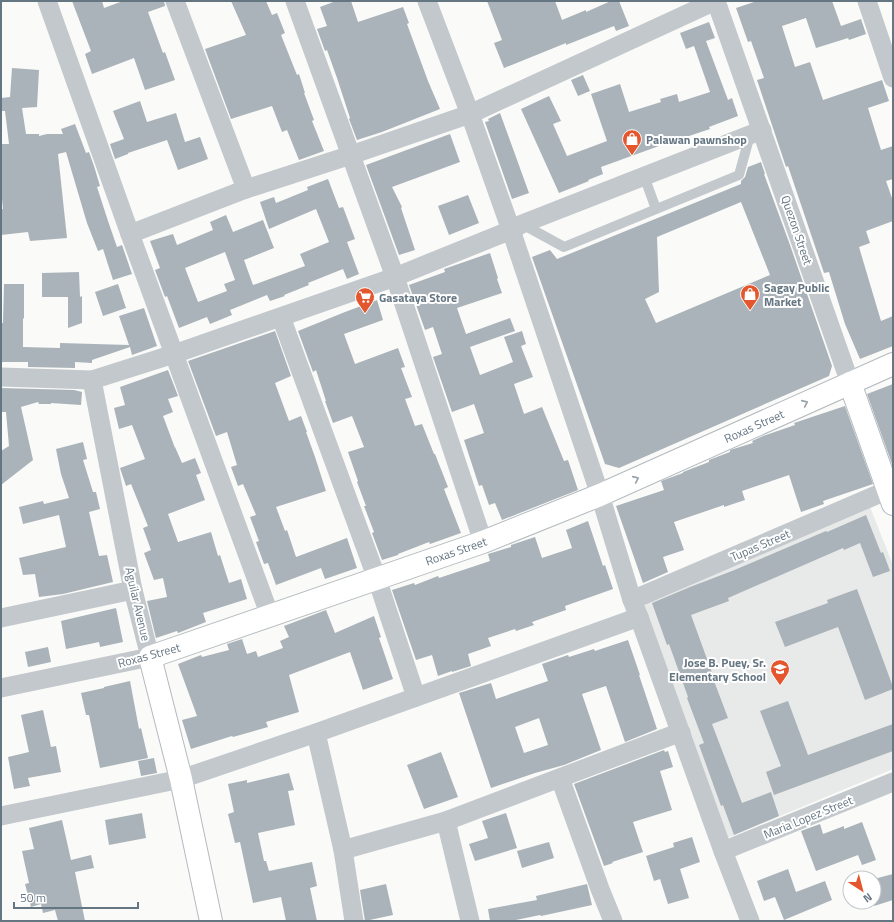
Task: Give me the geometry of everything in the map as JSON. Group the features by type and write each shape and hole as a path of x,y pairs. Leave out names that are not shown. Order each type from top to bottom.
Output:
{"street":[{"path":"47,1 130,234 270,616"},
{"path":"175,1 246,189"},
{"path":"295,1 395,277 483,542"},
{"path":"428,1 470,114 516,227 636,608 723,851 750,921"},
{"path":"130,234 246,189 470,114 716,1"},
{"name":"Quezon Street","path":"716,1 756,132 850,383 890,497"},
{"path":"867,1 886,36 893,78"},
{"path":"1,377 92,380 174,354 395,277 516,227 756,132"},
{"path":"281,317 377,579 416,697"},
{"name":"Roxas Street","path":"1,688 150,657 483,542 600,495 893,364"},
{"name":"Aguilar Avenue","path":"92,380 133,590 181,779 211,921"},
{"name":"Tupas Street","path":"1,816 181,779 316,733 416,697 636,608 890,497"},
{"path":"1,618 133,590"},
{"path":"342,850 446,821 680,732"},
{"path":"316,733 342,850 354,921"},
{"path":"560,778 613,921"},
{"name":"Maria Lopez Street","path":"723,851 893,782"},
{"path":"446,821 470,921"}],"lane":[{"path":"516,227 564,247 738,175 756,132"},
{"path":"644,176 656,209"}],"shaded area":[{"name":"Jose B. Puey, Sr. Elementary School","path":"870,507 893,565 893,769 720,841 639,603"}],"building":[{"path":"72,1 102,1 104,8 123,1 164,1 165,6 148,12 175,80 145,90 134,58 92,74 85,54 91,51"},
{"path":"231,1 266,1 272,15 277,13 285,33 281,35 297,75 299,74 314,120 312,121 324,151 299,160 287,130 282,132 272,106 231,119 205,49 246,35"},
{"path":"336,1 351,1 358,22 403,7 409,23 407,24 440,109 382,132 357,140 327,50 325,51 317,29 327,26 320,7"},
{"path":"487,1 555,1 562,20 586,10 586,12 611,1 619,1 629,26 616,31 614,26 566,45 566,43 504,68 494,43 502,40"},
{"path":"757,1 832,1 841,26 861,19 866,34 816,48 806,18 782,26 795,67 810,62 823,100 882,80 889,101 868,108 881,150 893,146 893,179 886,181 893,201 893,221 866,231 870,243 859,247 881,321 893,316 893,346 860,359 845,324 829,272 824,273 788,166 786,167 757,80 764,78 751,41 748,42 736,8"},
{"path":"709,22 715,38 706,41 728,100 732,98 738,116 709,127 710,129 601,167 603,174 559,193 521,109 549,96 561,121 553,124 567,156 607,141 591,94 620,84 629,112 661,102 660,99 677,94 679,102 710,92 694,46 686,49 680,33"},
{"path":"12,68 39,70 37,107 22,108 26,134 39,134 39,136 47,134 63,134 61,129 75,124 86,153 89,152 94,166 100,186 97,187 117,247 122,245 132,274 113,280 103,249 98,251 87,223 66,152 58,154 67,238 30,241 28,232 1,235 1,209 3,209 1,189 1,144 9,144 5,111 1,111 1,98 10,97"},
{"path":"583,75 590,91 578,96 571,80"},
{"path":"140,101 147,122 176,113 185,142 200,137 208,159 178,170 167,140 115,159 110,144 124,139 113,111"},
{"path":"500,113 529,193 512,199 485,122 489,121 488,119"},
{"path":"450,134 460,162 392,187 402,207 401,208 415,250 399,255 366,165"},
{"name":"Sagay Public Market","path":"761,162 832,366 829,376 619,468 605,464 532,257 550,250 557,259 741,184 748,167","holes":["741,202 770,275 656,323 645,299 659,292 657,237"]},
{"path":"328,179 339,208 343,207 355,239 347,242 359,274 347,279 343,269 308,283 309,285 284,295 285,296 270,301 267,295 230,310 232,315 210,324 207,317 179,328 155,270 160,268 150,241 173,234 177,245 213,230 210,222 226,215 233,232 263,220 274,248 244,260 253,285 305,266 300,254 329,242 316,209 269,229 260,202 274,197 276,203 308,190 307,187","holes":["225,252 235,280 224,284 227,291 198,302 185,268"]},
{"path":"468,195 479,223 449,235 438,206"},
{"path":"490,253 502,293 457,308 466,334 510,318 515,331 470,347 480,375 513,362 504,337 522,331 526,344 521,346 533,377 514,384 524,414 542,407 564,461 568,460 578,490 502,520 495,503 489,505 482,485 479,486 464,440 484,433 474,404 452,412 433,357 442,354 433,327 425,330 409,285 445,272 444,269"},
{"path":"79,272 80,297 82,296 82,323 68,328 68,297 42,297 42,273"},
{"path":"4,284 24,284 23,347 60,348 60,343 129,345 119,316 144,308 157,346 132,355 130,347 92,360 92,363 75,362 75,368 28,367 28,362 1,362 1,323 3,323"},
{"path":"118,284 126,308 103,316 95,292"},
{"path":"377,300 383,320 344,334 355,364 398,348 405,367 401,368 412,397 405,399 415,426 422,424 435,454 448,487 444,489 461,533 430,544 429,542 382,560 372,533 374,532 364,506 366,506 348,452 364,447 352,416 333,423 316,370 313,372 298,331"},
{"path":"275,331 291,376 275,383 289,421 301,416 326,491 276,507 285,531 287,530 296,557 347,538 357,568 325,579 321,568 276,585 268,563 264,564 256,542 259,541 250,517 256,515 243,484 238,486 231,467 237,465 227,432 216,436 188,361"},
{"path":"168,370 178,396 168,399 173,412 163,416 182,463 195,458 201,473 196,475 205,500 168,514 178,542 211,532 218,556 220,555 229,583 241,579 247,599 203,613 206,622 178,633 177,631 156,638 147,601 167,597 163,578 154,580 144,553 151,550 143,528 148,526 131,484 126,486 120,468 145,459 132,425 119,429 114,408 125,405 120,387"},
{"path":"893,384 893,467 867,394"},
{"path":"1,388 74,390 82,392 81,405 51,403 39,404 38,402 21,407 33,460 1,485 1,451 9,446 6,412 1,412"},
{"path":"845,406 873,484 823,501 824,504 801,512 789,475 742,491 745,500 724,507 724,505 674,522 684,550 663,557 668,572 643,583 616,506 664,490 661,481 709,462 709,460 730,452 730,450 753,443 752,441 763,436 795,425 794,423"},
{"path":"83,442 87,459 83,460 93,492 96,492 100,509 89,512 99,556 107,555 113,582 63,594 39,597 35,574 23,575 19,558 66,547 59,515 23,524 19,507 43,501 44,504 69,498 61,474 56,449"},
{"path":"866,515 890,571 873,577 860,543 844,550 843,548 728,598 729,601 691,615 728,718 712,724 742,803 771,792 779,816 734,835 723,805 721,806 699,745 704,743 669,644 667,645 652,603"},
{"path":"588,521 603,566 605,565 613,589 565,606 566,610 532,622 534,625 516,631 515,629 488,638 491,646 468,654 471,666 438,676 432,655 416,660 392,590 414,583 415,585 438,576 439,578 490,561 488,554 511,547 511,545 535,537 542,558 572,548 566,530"},
{"path":"857,589 893,687 893,689 865,700 838,627 785,647 775,622 828,603 827,600"},
{"path":"116,608 123,642 100,647 99,642 66,649 61,621"},
{"path":"326,610 335,633 374,616 381,637 379,638 393,679 363,690 350,652 289,675 299,712 266,722 268,727 233,737 232,736 191,749 182,720 197,716 178,664 201,655 202,657 229,650 227,644 242,639 247,654 256,651 258,657 283,648 280,641 289,637 284,626"},
{"path":"628,640 657,729 625,742 606,686 582,694 601,750 564,765 491,788 459,693 491,683 496,699 548,681 542,664 568,655 569,657 594,649 595,651","holes":["539,718 548,745 524,753 515,727"]},
{"path":"48,647 51,662 28,667 25,652"},
{"path":"130,681 139,729 141,728 148,758 100,768 89,715 86,715 81,693"},
{"path":"788,701 808,755 893,724 893,751 774,795 766,772 781,766 760,711"},
{"path":"43,710 51,747 56,746 61,772 28,778 30,786 14,789 8,757 29,752 21,715"},
{"path":"664,750 665,752 668,751 673,767 660,771 672,810 633,822 643,852 604,866 574,784"},
{"path":"441,752 458,797 424,809 407,765"},
{"path":"154,758 157,773 141,776 138,761"},
{"path":"289,773 294,790 288,791 295,825 258,833 264,861 266,861 269,871 312,862 317,886 310,888 317,921 286,921 281,897 253,903 240,842 235,843 228,814 234,812 228,784 247,780 247,783"},
{"path":"142,813 146,838 109,845 105,820"},
{"path":"506,813 517,848 475,861 469,844 488,838 482,821"},
{"path":"62,820 71,860 91,855 94,868 75,872 85,921 58,921 55,910 43,913 41,904 31,907 25,884 29,883 22,851 34,849 29,828"},
{"path":"862,822 876,860 862,865 858,855 816,871 801,831 820,824 823,834 844,826 844,829"},
{"path":"692,837 700,862 680,869 689,898 668,904 660,879 654,881 646,856 674,847 673,843"},
{"path":"549,842 554,858 522,868 517,851"},
{"path":"788,869 796,892 825,881 832,900 784,920 775,897 764,901 757,881"},
{"path":"893,874 893,900 882,903 882,877"},
{"path":"386,884 393,915 365,921 360,890"},
{"path":"587,884 592,905 511,921 490,921 488,909 537,900 536,896"}],"place":[{"name":"Palawan pawnshop","path":"632,156"},
{"name":"Sagay Public Market","path":"750,311"},
{"name":"Gasataya Store","path":"365,314"},
{"name":"Jose B. Puey, Sr. Elementary School","path":"780,686"}]}
